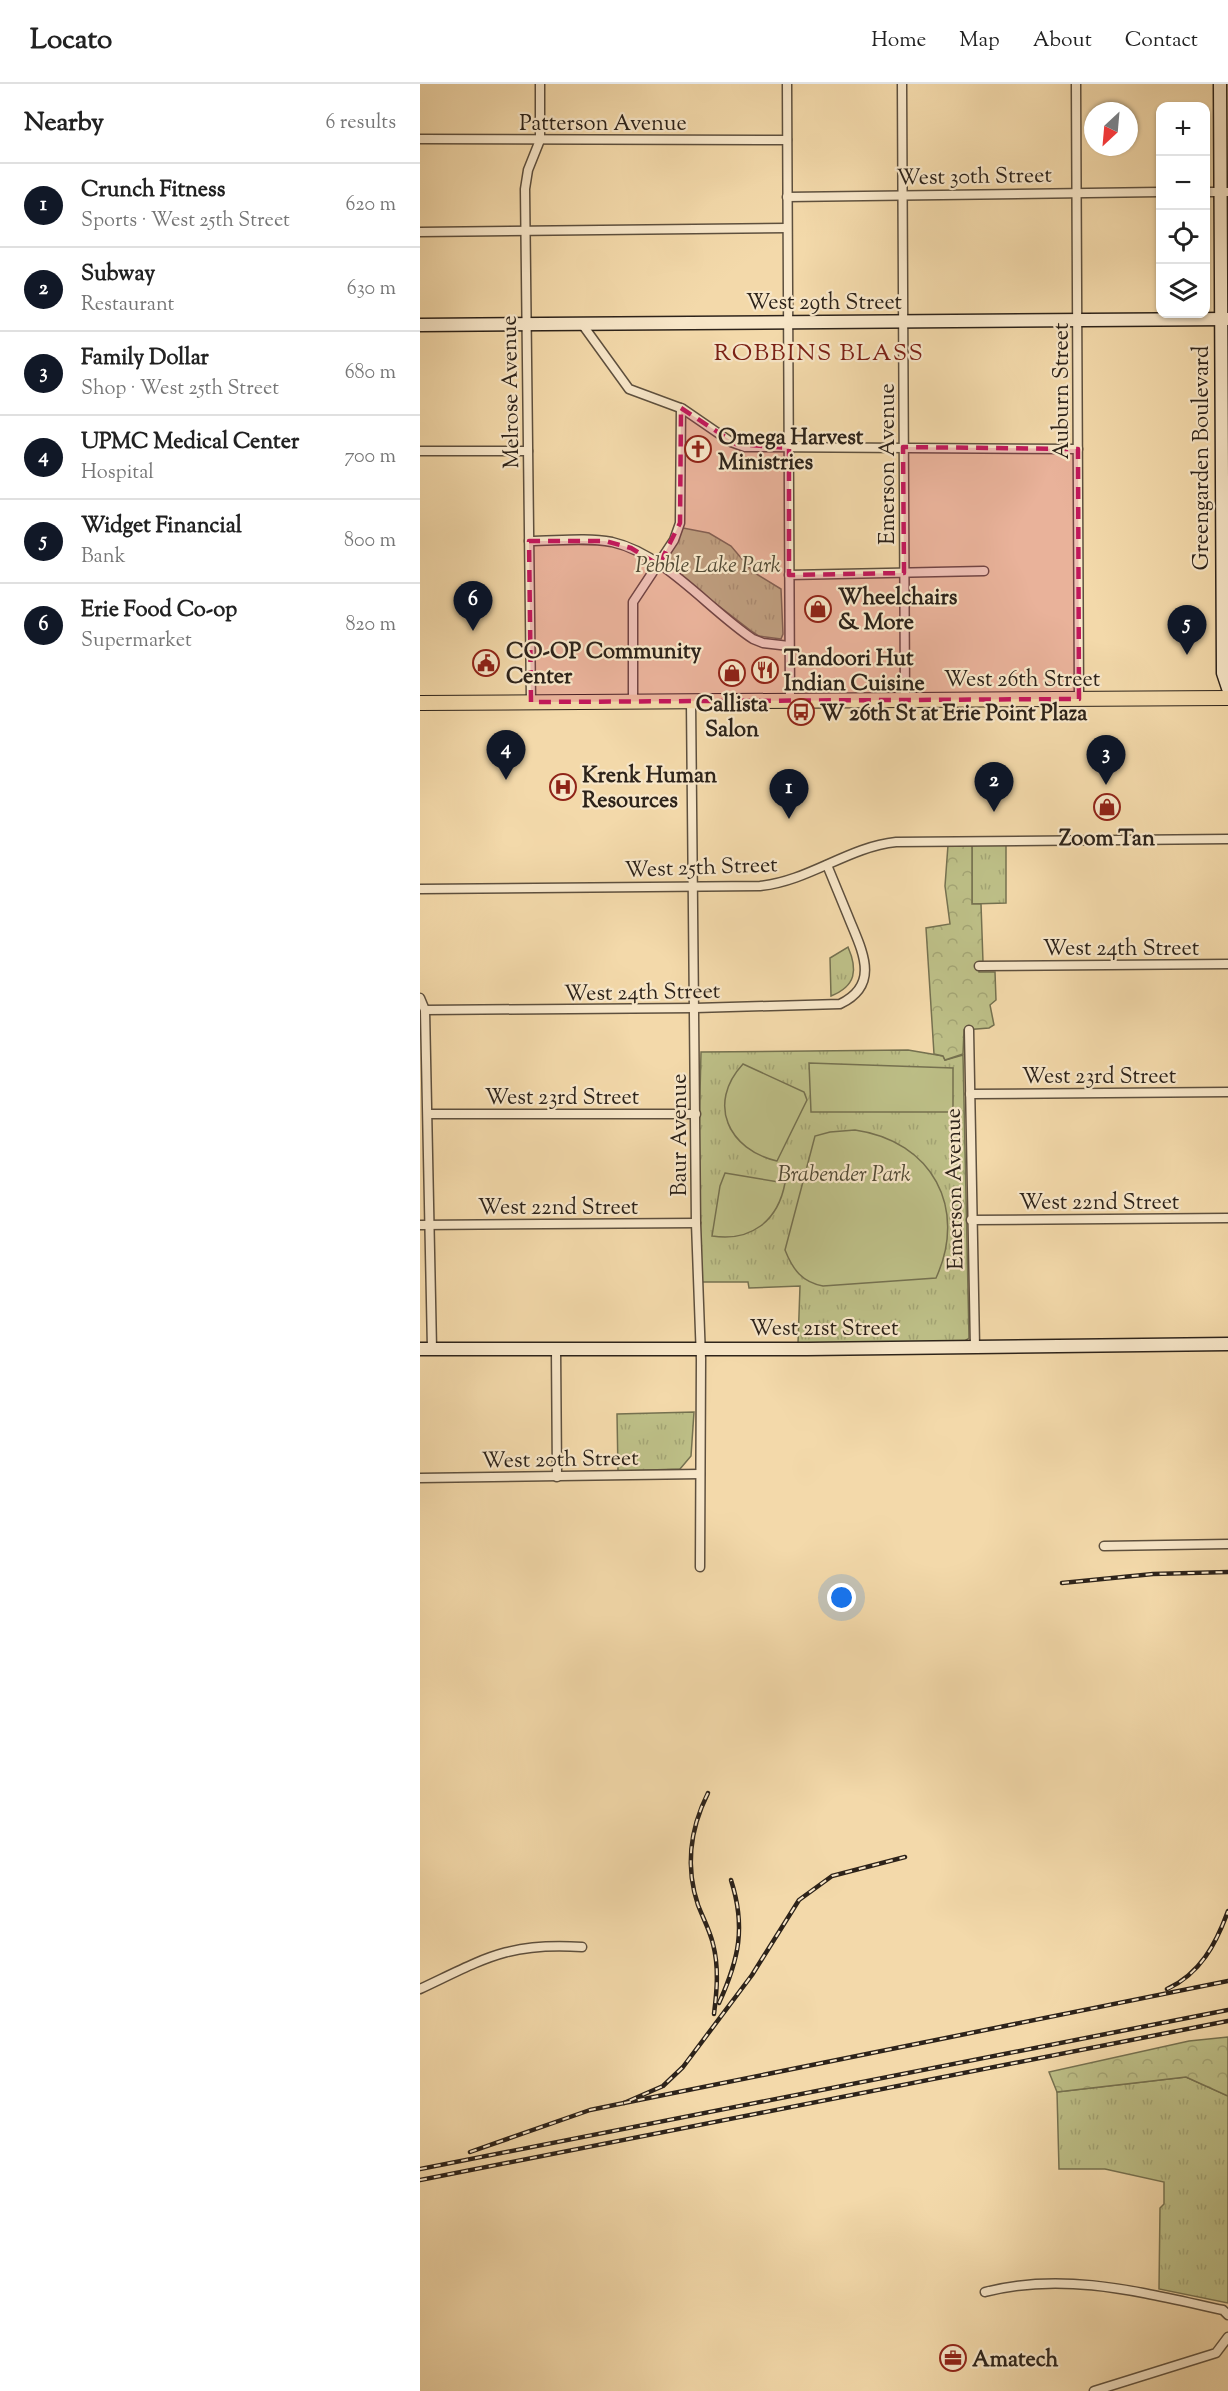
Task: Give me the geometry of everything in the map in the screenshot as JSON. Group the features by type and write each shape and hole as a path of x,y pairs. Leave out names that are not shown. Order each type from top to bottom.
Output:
{"main road":[{"name":"West 26th Street","path":"420,703 1228,698"}],"street":[{"name":"Melrose Avenue","path":"531,702 525,182 540,140 540,84"},
{"path":"786,84 790,700"},
{"name":"Emerson Avenue","path":"902,84 905,700"},
{"name":"Auburn Street","path":"1076,84 1079,699"},
{"name":"Greengarden Boulevard","path":"1220,84 1224,192 1222,673 1228,688"},
{"name":"Patterson Avenue","path":"420,139 787,140"},
{"name":"West 30th Street","path":"787,196 1156,192"},
{"path":"420,232 787,228"},
{"name":"West 29th Street","path":"420,325 1224,319"},
{"path":"582,324 629,389 681,408 736,444 750,448 1078,449"},
{"path":"633,702 633,602 674,540 680,523 681,408"},
{"path":"420,451 528,451"},
{"path":"529,541 605,541 631,549 659,565 753,639 763,643 789,646"},
{"path":"789,575 984,571"},
{"name":"Baur Avenue","path":"691,701 696,1223 700,1349 700,1568"},
{"name":"West 25th Street","path":"420,889 771,885 793,880 863,849 896,842 1228,838"},
{"name":"West 24th Street","path":"425,1010 832,1006 844,1002 856,994 865,976 864,955 827,865"},
{"name":"West 24th Street","path":"979,966 1228,964"},
{"path":"420,998 425,1010 429,1114 430,1225 426,1349"},
{"name":"Emerson Avenue","path":"969,1030 975,1347"},
{"name":"West 23rd Street","path":"970,1094 1228,1092"},
{"name":"West 23rd Street","path":"429,1114 696,1114"},
{"name":"West 22nd Street","path":"971,1220 1228,1218"},
{"name":"West 22nd Street","path":"420,1225 696,1223"},
{"name":"West 21st Street","path":"426,1349 1228,1344"},
{"path":"556,1349 557,1477"},
{"name":"West 20th Street","path":"420,1478 700,1474"},
{"path":"1104,1546 1228,1544"},
{"path":"420,1989 507,1950 549,1945 582,1947"},
{"path":"985,2292 1018,2283 1088,2284 1223,2310 1228,2315"},
{"path":"1094,2391 1216,2353 1228,2337"}],"highlighted area":[{"path":"681,408 736,444 789,448 789,575 904,573 903,447 1078,449 1079,699 531,702 529,541 605,541 631,548 659,565 680,523"}],"green space":[{"name":"Pebble Lake Park","path":"683,528 709,533 731,546 753,572 781,589 783,634 781,639 759,636 667,566 666,559"},
{"path":"972,844 1006,844 1006,903 972,904"},
{"path":"972,844 972,904 981,904 983,962 979,966 979,972 995,972 996,1000 990,1005 994,1025 989,1028 964,1030 963,1054 945,1060 943,1056 934,1054 926,928 950,924 945,886 948,845"},
{"path":"848,947 853,963 853,976 846,987 831,996 830,958"},
{"name":"Brabender Park","path":"908,1050 943,1056 945,1060 963,1055 969,1338 963,1342 798,1343 800,1286 749,1288 748,1282 702,1282 698,1176 701,1052"},
{"path":"809,1063 953,1068 953,1112 811,1112"},
{"path":"743,1064 804,1092 807,1100 777,1161 746,1147 735,1136 728,1123 725,1109 726,1094 732,1079"},
{"path":"855,1130 882,1137 905,1148 923,1163 936,1182 945,1203 948,1227 945,1252 936,1278 823,1286 809,1282 791,1264 785,1250 815,1136"},
{"path":"725,1173 785,1183 776,1208 769,1218 761,1226 739,1236 712,1236 720,1186"},
{"path":"694,1412 691,1456 680,1469 618,1471 617,1414"},
{"path":"1228,2037 1228,2096 1186,2077 1057,2092 1049,2072 1189,2041"},
{"path":"1186,2077 1228,2096 1228,2303 1159,2289 1160,2208 1164,2204 1164,2182 1105,2169 1059,2169 1057,2092"}],"railway":[{"path":"1062,1583 1153,1574 1228,1572"},
{"path":"708,1793 693,1834 691,1862 694,1890 715,1953 717,1979 714,2014"},
{"path":"470,2152 590,2110 624,2103 663,2086 683,2067 752,1975 799,1900 832,1876 905,1857"},
{"path":"719,2003 736,1957 738,1943 738,1913 731,1880"},
{"path":"1167,1989 1179,1983 1198,1966 1212,1946 1228,1911"},
{"path":"624,2103 1228,1981"},
{"path":"420,2169 1228,2010"},
{"path":"420,2180 1228,2021"}],"place":[{"name":"Omega Harvest Ministries","path":"698,449"},
{"name":"Wheelchairs & More","path":"818,609"},
{"name":"Erie Food Co-op","path":"473,631"},
{"name":"Widget Financial","path":"1187,655"},
{"name":"CO-OP Community Center","path":"486,663"},
{"name":"Tandoori Hut Indian Cuisine","path":"765,670"},
{"name":"Callista Salon","path":"732,673"},
{"name":"W 26th St at Erie Point Plaza","path":"801,712"},
{"name":"UPMC Medical Center","path":"506,780"},
{"name":"Family Dollar","path":"1106,785"},
{"name":"Krenk Human Resources","path":"563,787"},
{"name":"Zoom Tan","path":"1107,807"},
{"name":"Subway","path":"994,812"},
{"name":"Crunch Fitness","path":"789,819"},
{"name":"Amatech","path":"953,2358"}],"district":[{"name":"ROBBINS BLASS","path":"819,352"}]}
